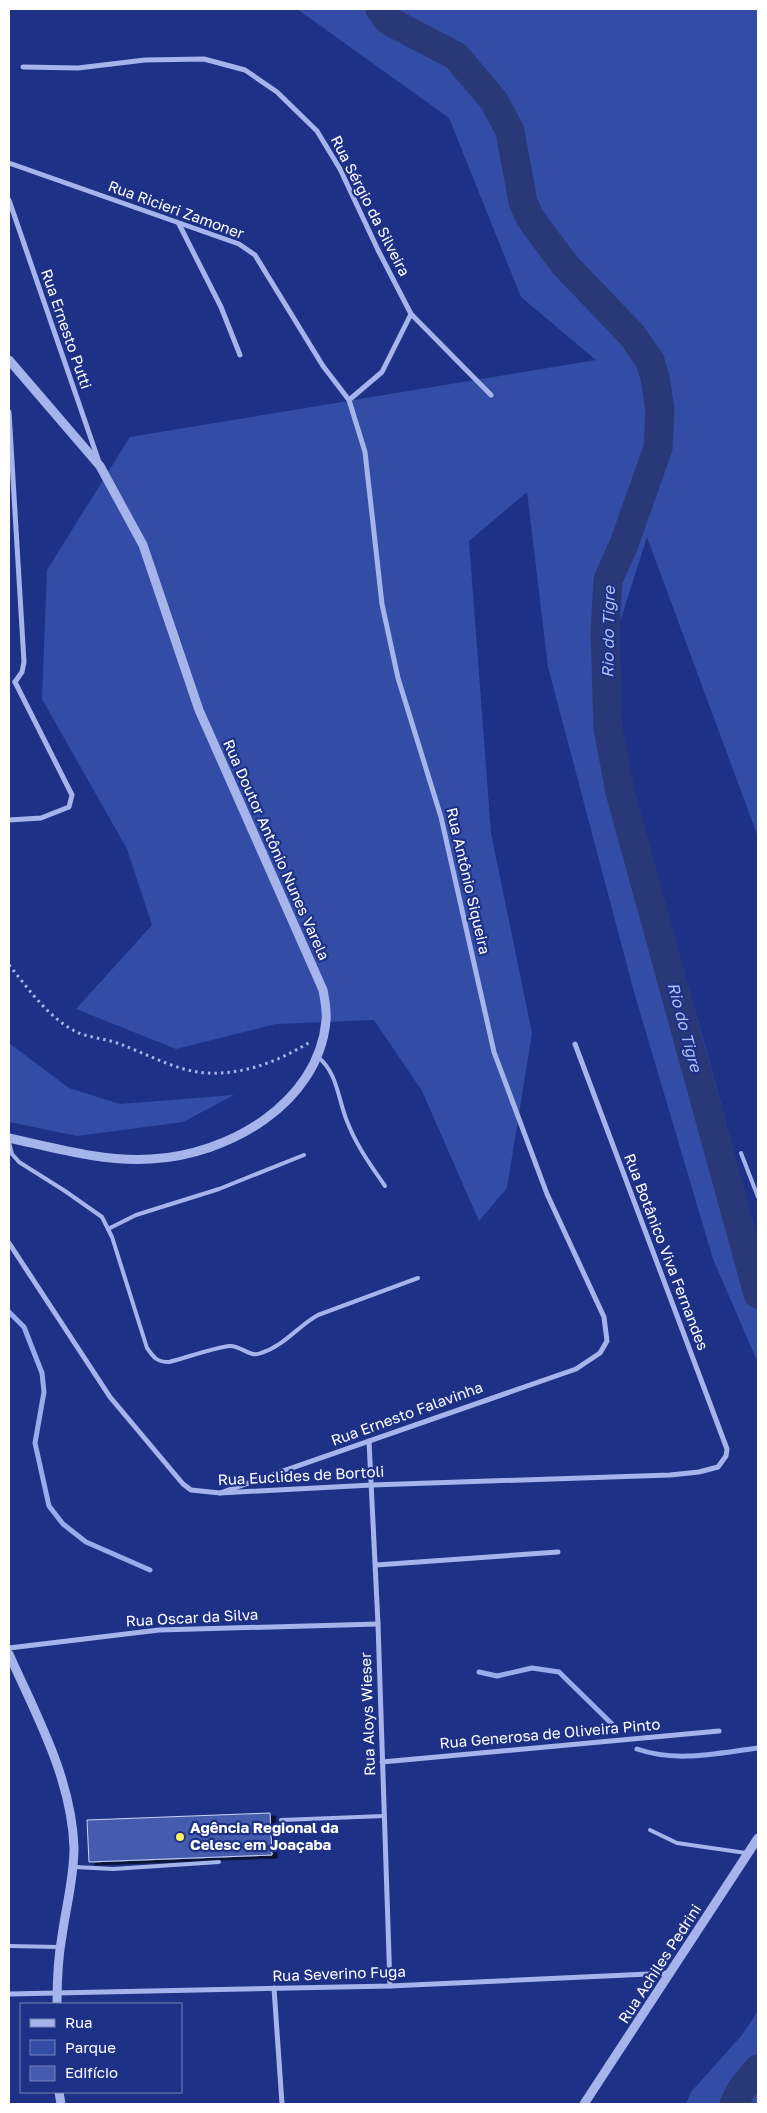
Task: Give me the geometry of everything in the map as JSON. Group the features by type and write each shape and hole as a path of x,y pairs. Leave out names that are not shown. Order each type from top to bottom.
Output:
{"street":[{"name":"Rua Sérgio da Silveira","path":"23,67 78,68 145,60 204,60 245,70 278,92 317,131 340,169 411,314 491,395"},
{"name":"Rua Ricieri Zamoner","path":"9,163 239,244 255,255 323,366 349,400"},
{"name":"Rua Ernesto Putti","path":"9,200 100,466"},
{"path":"179,224 221,307 240,355"},
{"path":"349,400 382,372 411,314"},
{"name":"Rua Doutor Antônio Nunes Varela","path":"9,360 100,466 144,545 199,710 323,990 327,1018 318,1057 292,1096 250,1130 202,1150 177,1157 122,1159 9,1140"},
{"name":"Rua Antônio Siqueira","path":"349,400 365,452 382,604 398,678 441,817 494,1052 547,1194 604,1317 607,1341 600,1353"},
{"path":"9,412 24,662 22,672 12,682 72,795 69,807 41,818 9,820"},
{"name":"Rua Botânico Viva Fernandes","path":"575,1044 727,1449 726,1456 718,1467"},
{"name":"Rua Euclides de Bortoli","path":"9,1243 110,1397 183,1484 192,1490 220,1493 372,1485 670,1474 699,1472 718,1467"},
{"name":"Rua Ernesto Falavinha","path":"220,1493 576,1369 600,1353"},
{"name":"Rua Aloys Wieser","path":"369,1441 376,1565 390,1986"},
{"path":"376,1565 558,1552"},
{"name":"Rua Oscar da Silva","path":"9,1648 159,1630 378,1624"},
{"path":"9,1654 46,1737 63,1782 70,1811 74,1848 61,1947 57,2003"},
{"name":"Rua Generosa de Oliveira Pinto","path":"382,1762 719,1731"},
{"name":"Rua Achiles Pedrini","path":"584,2104 758,1838"},
{"name":"Rua Severino Fuga","path":"9,1994 390,1986 670,1973"},
{"path":"274,1988 282,2104"}],"lane":[{"path":"318,1057 331,1071 348,1125 360,1149 385,1186"},
{"path":"9,1140 12,1154 19,1162 102,1216 147,1348 154,1358 161,1362 169,1362 230,1346 251,1354 259,1354 277,1347 302,1323 318,1315 418,1278"},
{"path":"741,1153 758,1197"},
{"path":"108,1229 136,1215 219,1189 304,1155"},
{"path":"281,1820 384,1816"},
{"path":"650,1830 677,1842 748,1853"},
{"path":"72,1867 113,1869 218,1862"},
{"path":"9,1946 61,1947"}],"path":[{"path":"9,966 43,1006 73,1030 118,1043 170,1064 205,1073 246,1070 289,1054 325,1033"}],"green space":[{"path":"297,9 758,9 758,837 647,537 617,631 618,718 640,819 733,1149 730,1164 744,1220 753,1228 758,1242 758,1363 713,1259 634,992 548,667 527,492 469,541 491,833 532,1033 507,1188 479,1221 422,1091 374,1020 276,1024 176,1049 76,1009 152,925 127,849 42,699 47,570 130,437 596,360 521,297 449,118"},
{"path":"9,1043 69,1088 120,1104 234,1095 183,1122 77,1136 9,1122"},
{"path":"758,2011 758,2104 686,2104 691,2092 742,2035"}],"building":[{"name":"Agência Regional da Celesc em Joaçaba","path":"270,1813 272,1855 89,1862 87,1820"}],"waterway":[{"name":"Rio do Tigre","path":"380,9 389,21 456,56 494,101 510,131 523,202 530,218 565,265 632,335 650,361 655,377 660,410 658,448 624,544 608,580 605,632 608,728 620,792 758,1294"},
{"path":"9,1312 24,1327 42,1373 44,1392 35,1443 49,1506 63,1524 86,1542 150,1570"},
{"path":"479,1672 497,1676 532,1668 559,1672 613,1725"},
{"path":"637,1749 667,1755 697,1756 758,1748"},
{"name":"Rio do Tigre","path":"734,2104 741,2090 758,2069"}],"place":[{"name":"Agência Regional da Celesc em Joaçaba","path":"180,1837"}]}
